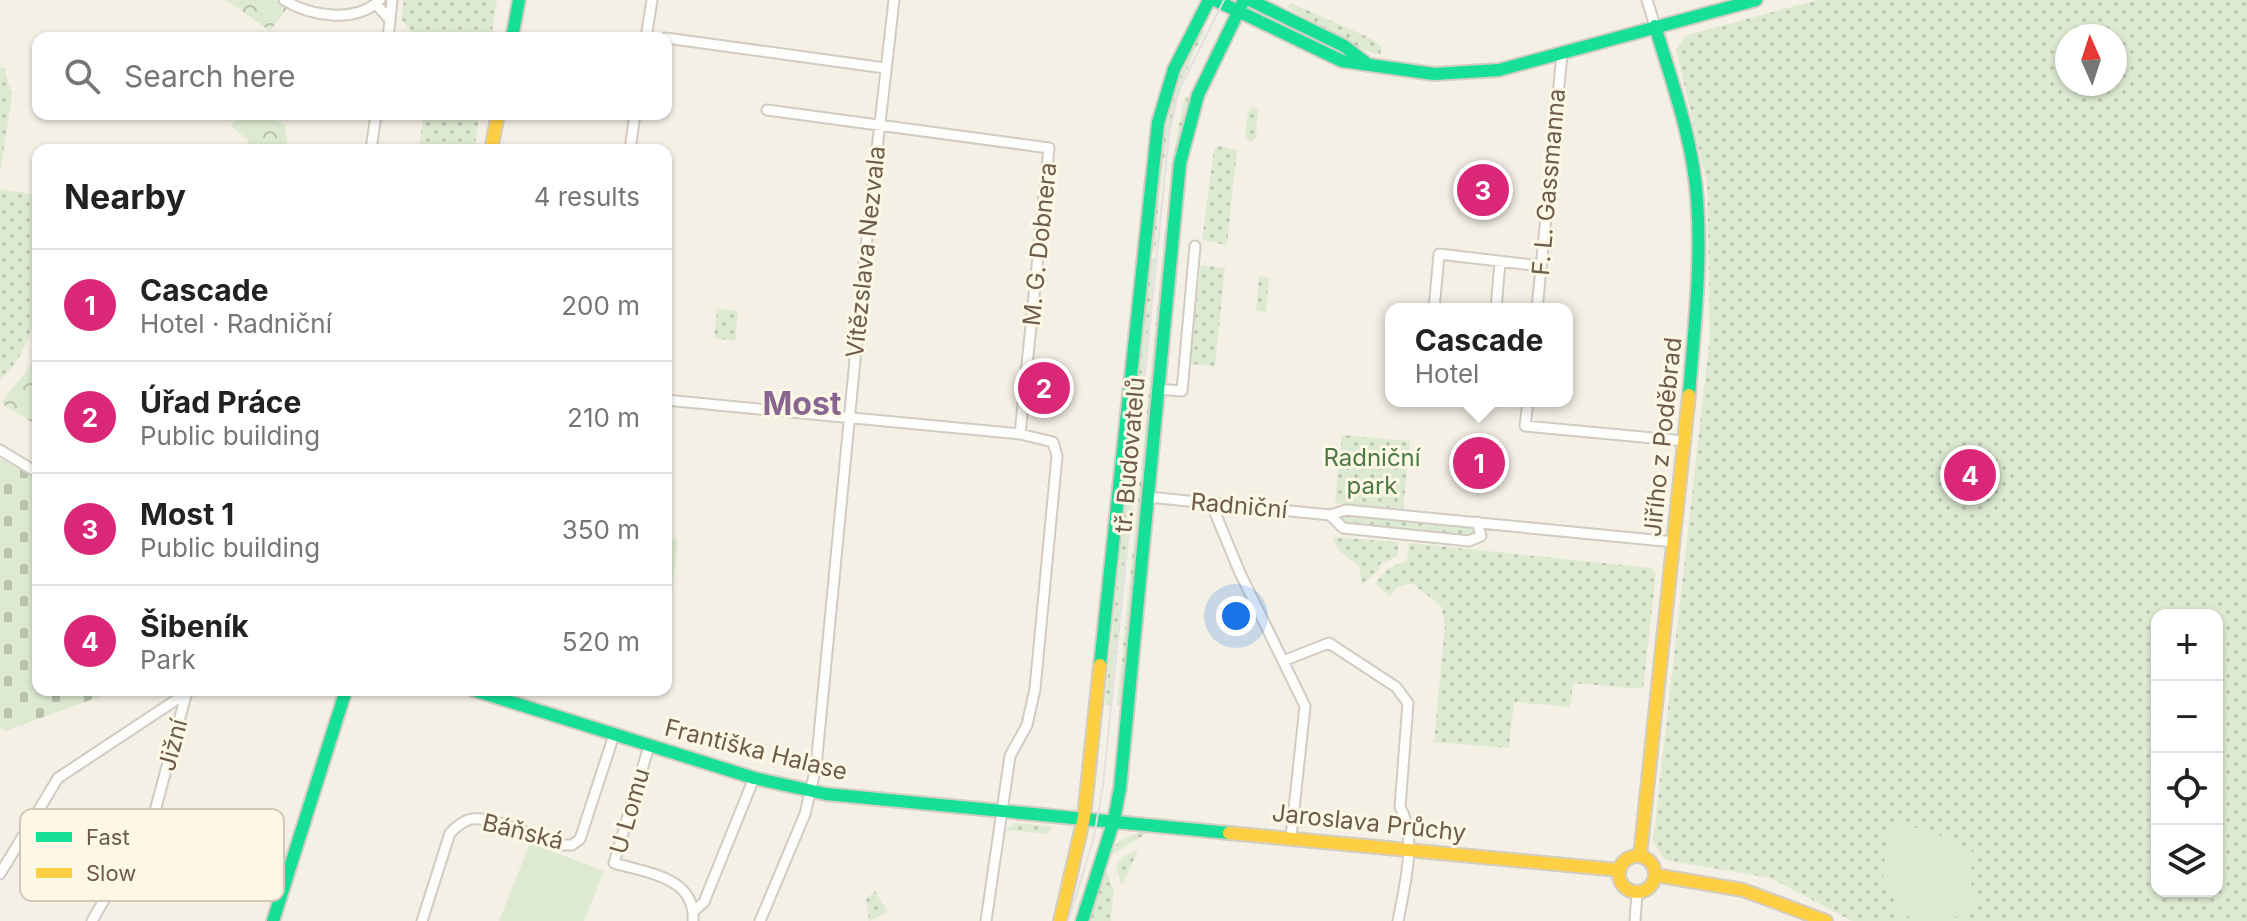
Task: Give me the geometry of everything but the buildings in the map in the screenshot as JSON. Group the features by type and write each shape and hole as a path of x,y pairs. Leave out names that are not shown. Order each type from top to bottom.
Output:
{"street":[{"path":"284,0 301,11 339,16 378,2 390,20"},
{"path":"389,32 392,0"},
{"path":"513,32 519,0"},
{"path":"648,32 652,0"},
{"name":"Vítězslava Nezvala","path":"760,921 811,790 894,0"},
{"path":"1196,0 1200,16"},
{"path":"1212,0 1240,6 1258,20 1342,61 1365,62 1397,70 1456,74 1499,70 1756,0"},
{"name":"tř. Budovatelů","path":"1060,921 1084,817 1158,123 1174,69 1200,16 1212,0"},
{"path":"1250,0 1265,4 1344,46 1365,62"},
{"path":"1647,0 1655,26"},
{"name":"tř. Budovatelů","path":"1082,921 1114,820 1180,163 1192,110 1225,32 1240,6"},
{"path":"1225,32 1258,20"},
{"name":"Jiřího z Poděbrad","path":"1640,856 1699,291 1697,196 1684,124 1655,26"},
{"path":"672,39 885,68"},
{"name":"F. L. Gassmanna","path":"1538,303 1562,54"},
{"path":"767,110 879,124"},
{"path":"372,144 375,120"},
{"path":"492,144 497,120"},
{"path":"631,144 634,120"},
{"name":"M. G. Dobnera","path":"879,124 1049,148 1020,434"},
{"path":"1157,389 1182,391 1195,246"},
{"path":"1435,303 1439,254 1541,266"},
{"path":"1497,303 1500,262"},
{"path":"672,401 1020,434 1053,442 1057,456 1035,689 1027,725 1010,756 986,921"},
{"path":"1527,407 1525,426 1685,441"},
{"path":"0,450 32,469"},
{"name":"Radniční","path":"1148,497 1330,515 1346,510 1674,542"},
{"path":"1211,503 1305,706 1291,837"},
{"name":"Radniční","path":"1330,515 1343,528 1469,541 1504,524"},
{"path":"1477,522 1481,536"},
{"path":"1283,661 1329,643 1396,687 1408,703 1400,807 1407,819 1406,849 1398,921"},
{"path":"39,809 58,778 182,696"},
{"name":"Jižní","path":"156,809 187,696"},
{"path":"284,886 344,696"},
{"name":"Františka Halase","path":"492,696 754,778 811,790 1084,817"},
{"name":"Báňská","path":"422,921 450,833 460,824 473,818 488,821 561,845 572,845 580,839 614,735"},
{"name":"U Lomu","path":"649,746 614,863 679,884 689,896 693,916"},
{"path":"693,916 704,902 754,778"},
{"name":"Jaroslava Průchy","path":"1084,817 1619,870"},
{"path":"0,874 20,841"},
{"path":"1640,856 1653,865 1655,875 1648,889 1637,892 1623,886 1619,870 1629,858 1640,856"},
{"path":"1655,875 1722,884 1759,893 1826,921"},
{"path":"1635,921 1637,892"},
{"name":"Jižní","path":"92,921 103,901"},
{"path":"273,921 279,901"}],"green space":[{"path":"226,0 275,0 287,9 270,31"},
{"path":"404,0 497,0 492,32 411,32 401,18"},
{"path":"1817,0 2247,0 2247,921 1852,921 1771,878 1665,860 1653,841 1710,336 1707,184 1676,49 1687,35"},
{"path":"1291,3 1372,39 1382,47 1380,55 1351,45 1287,7"},
{"path":"1201,29 1205,31 1173,111 1163,165 1155,251 1151,251 1164,137 1178,85"},
{"path":"0,67 5,70 12,96 0,173"},
{"path":"1185,96 1189,97 1177,150 1167,253 1163,252 1172,160"},
{"path":"1254,107 1258,111 1256,138 1251,142 1245,137 1248,112"},
{"path":"236,120 276,120 285,125 287,144 247,144 249,141 231,126"},
{"path":"423,120 479,120 475,144 419,144"},
{"path":"1219,146 1237,150 1227,245 1202,240 1214,149"},
{"path":"0,189 32,194 32,325 16,361 0,380"},
{"path":"1150,259 1155,259 1134,469 1129,468"},
{"path":"1162,260 1167,260 1146,471 1141,470"},
{"path":"1201,265 1225,268 1215,366 1189,364"},
{"path":"1259,276 1269,278 1266,312 1256,311"},
{"path":"717,309 738,311 735,341 714,338"},
{"path":"32,364 32,422 1,403"},
{"name":"Radniční park","path":"1342,435 1410,441 1403,510 1335,503"},
{"path":"0,459 32,476 32,696 101,696 5,731 0,727"},
{"path":"1128,476 1133,477 1110,705 1105,705"},
{"path":"1140,478 1145,478 1123,707 1117,706"},
{"path":"1345,514 1470,527 1476,533 1469,538 1344,525 1338,519"},
{"path":"1333,537 1398,542 1398,556 1380,564 1379,569 1362,585 1359,566 1339,551"},
{"path":"672,539 677,540 672,595"},
{"path":"1409,543 1652,568 1656,574 1643,689 1573,683 1570,707 1514,702 1509,748 1434,742 1445,625 1441,606 1412,583 1397,587 1390,597 1375,583 1388,569 1407,560"},
{"path":"1015,823 1051,827 1048,834 1005,830"},
{"path":"1888,825 1926,829 1975,853 1978,858 1968,873 1977,902 1970,913 1941,921 1917,921 1900,912 1883,878"},
{"path":"1139,832 1149,832 1109,856 1119,841"},
{"path":"530,843 604,871 584,921 499,921"},
{"path":"1138,850 1121,884 1116,865 1124,856"},
{"path":"1105,867 1114,891 1111,921 1088,921"},
{"path":"875,891 888,912 869,921 866,899"}],"tram line":[{"path":"1068,921 1093,841 1103,786 1169,134 1179,90 1224,0"}],"traffic: fast":[{"path":"513,32 519,0"},
{"path":"1100,665 1158,123 1174,69 1209,0"},
{"path":"1215,0 1342,61 1434,74 1499,70 1756,0"},
{"path":"1082,921 1114,820 1120,788 1180,163 1198,95 1244,0"},
{"path":"1250,0 1344,46 1365,62"},
{"path":"1655,26 1675,90 1695,177 1698,273 1689,395"},
{"path":"284,886 344,696"},
{"path":"492,696 754,778 826,794 1229,833"},
{"path":"273,921 279,901"}],"traffic: slow":[{"path":"492,144 497,120"},
{"path":"1640,856 1689,395"},
{"path":"1060,921 1084,817 1100,665"},
{"path":"1229,833 1619,870"},
{"path":"1637,856 1650,861 1655,874 1650,887 1637,892 1624,887 1619,874 1624,861 1637,856"},
{"path":"1655,875 1743,890 1826,921"}],"place":[{"name":"Most 1","path":"1483,190"},
{"name":"Úřad Práce","path":"1044,388"},
{"name":"Cascade","path":"1479,463"},
{"name":"Šibeník","path":"1970,475"}],"district":[{"name":"Most","path":"802,404"}]}
